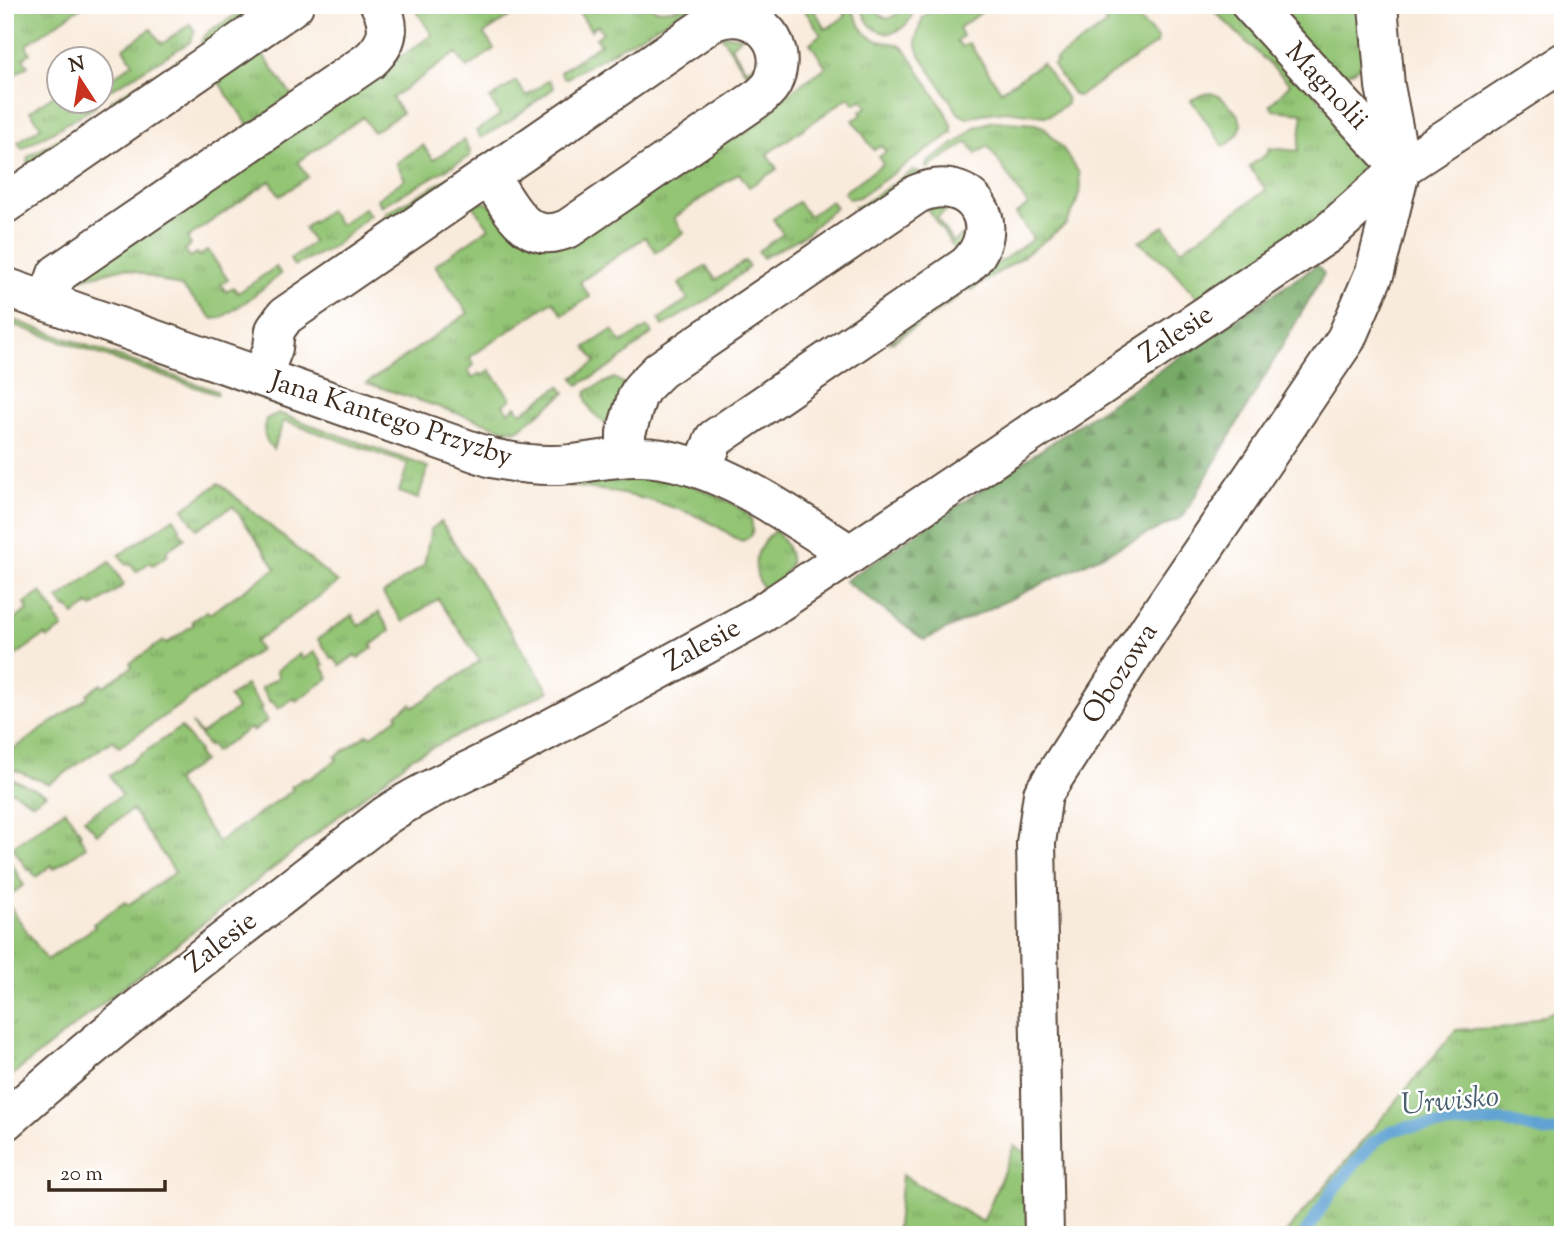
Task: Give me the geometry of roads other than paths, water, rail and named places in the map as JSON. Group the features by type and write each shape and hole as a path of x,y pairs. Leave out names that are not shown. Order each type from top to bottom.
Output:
{"street":[{"path":"5,204 294,5"},
{"path":"47,302 57,274 377,54 386,37 387,27 387,20 380,5"},
{"name":"Magnolii","path":"1251,5 1401,168"},
{"path":"1378,5 1385,86 1401,168"},
{"path":"262,377 273,348 275,330 285,316 489,175 712,22 728,16 748,19 765,30 774,44 778,60 774,80 761,96 569,228 552,234 532,231 519,219 489,175"},
{"name":"Zalesie","path":"5,1121 74,1061 385,816 411,799 665,668 761,614 1326,236 1401,168 1563,62"},
{"name":"Obozowa","path":"1044,1235 1036,843 1043,794 1150,628 1346,339 1375,272 1401,168"},
{"path":"626,457 626,433 637,397 642,387 660,370 917,194 946,187 964,192 972,199 982,217 984,227 984,239 975,259 715,439 702,469"},
{"name":"Jana Kantego Przyzby","path":"5,287 492,458 535,466 652,457 702,469 774,506 850,554"}],"waterway":[{"name":"Urwisko","path":"1304,1235 1333,1190 1357,1161 1374,1142 1391,1131 1407,1127 1502,1121 1548,1132 1563,1131"}]}
